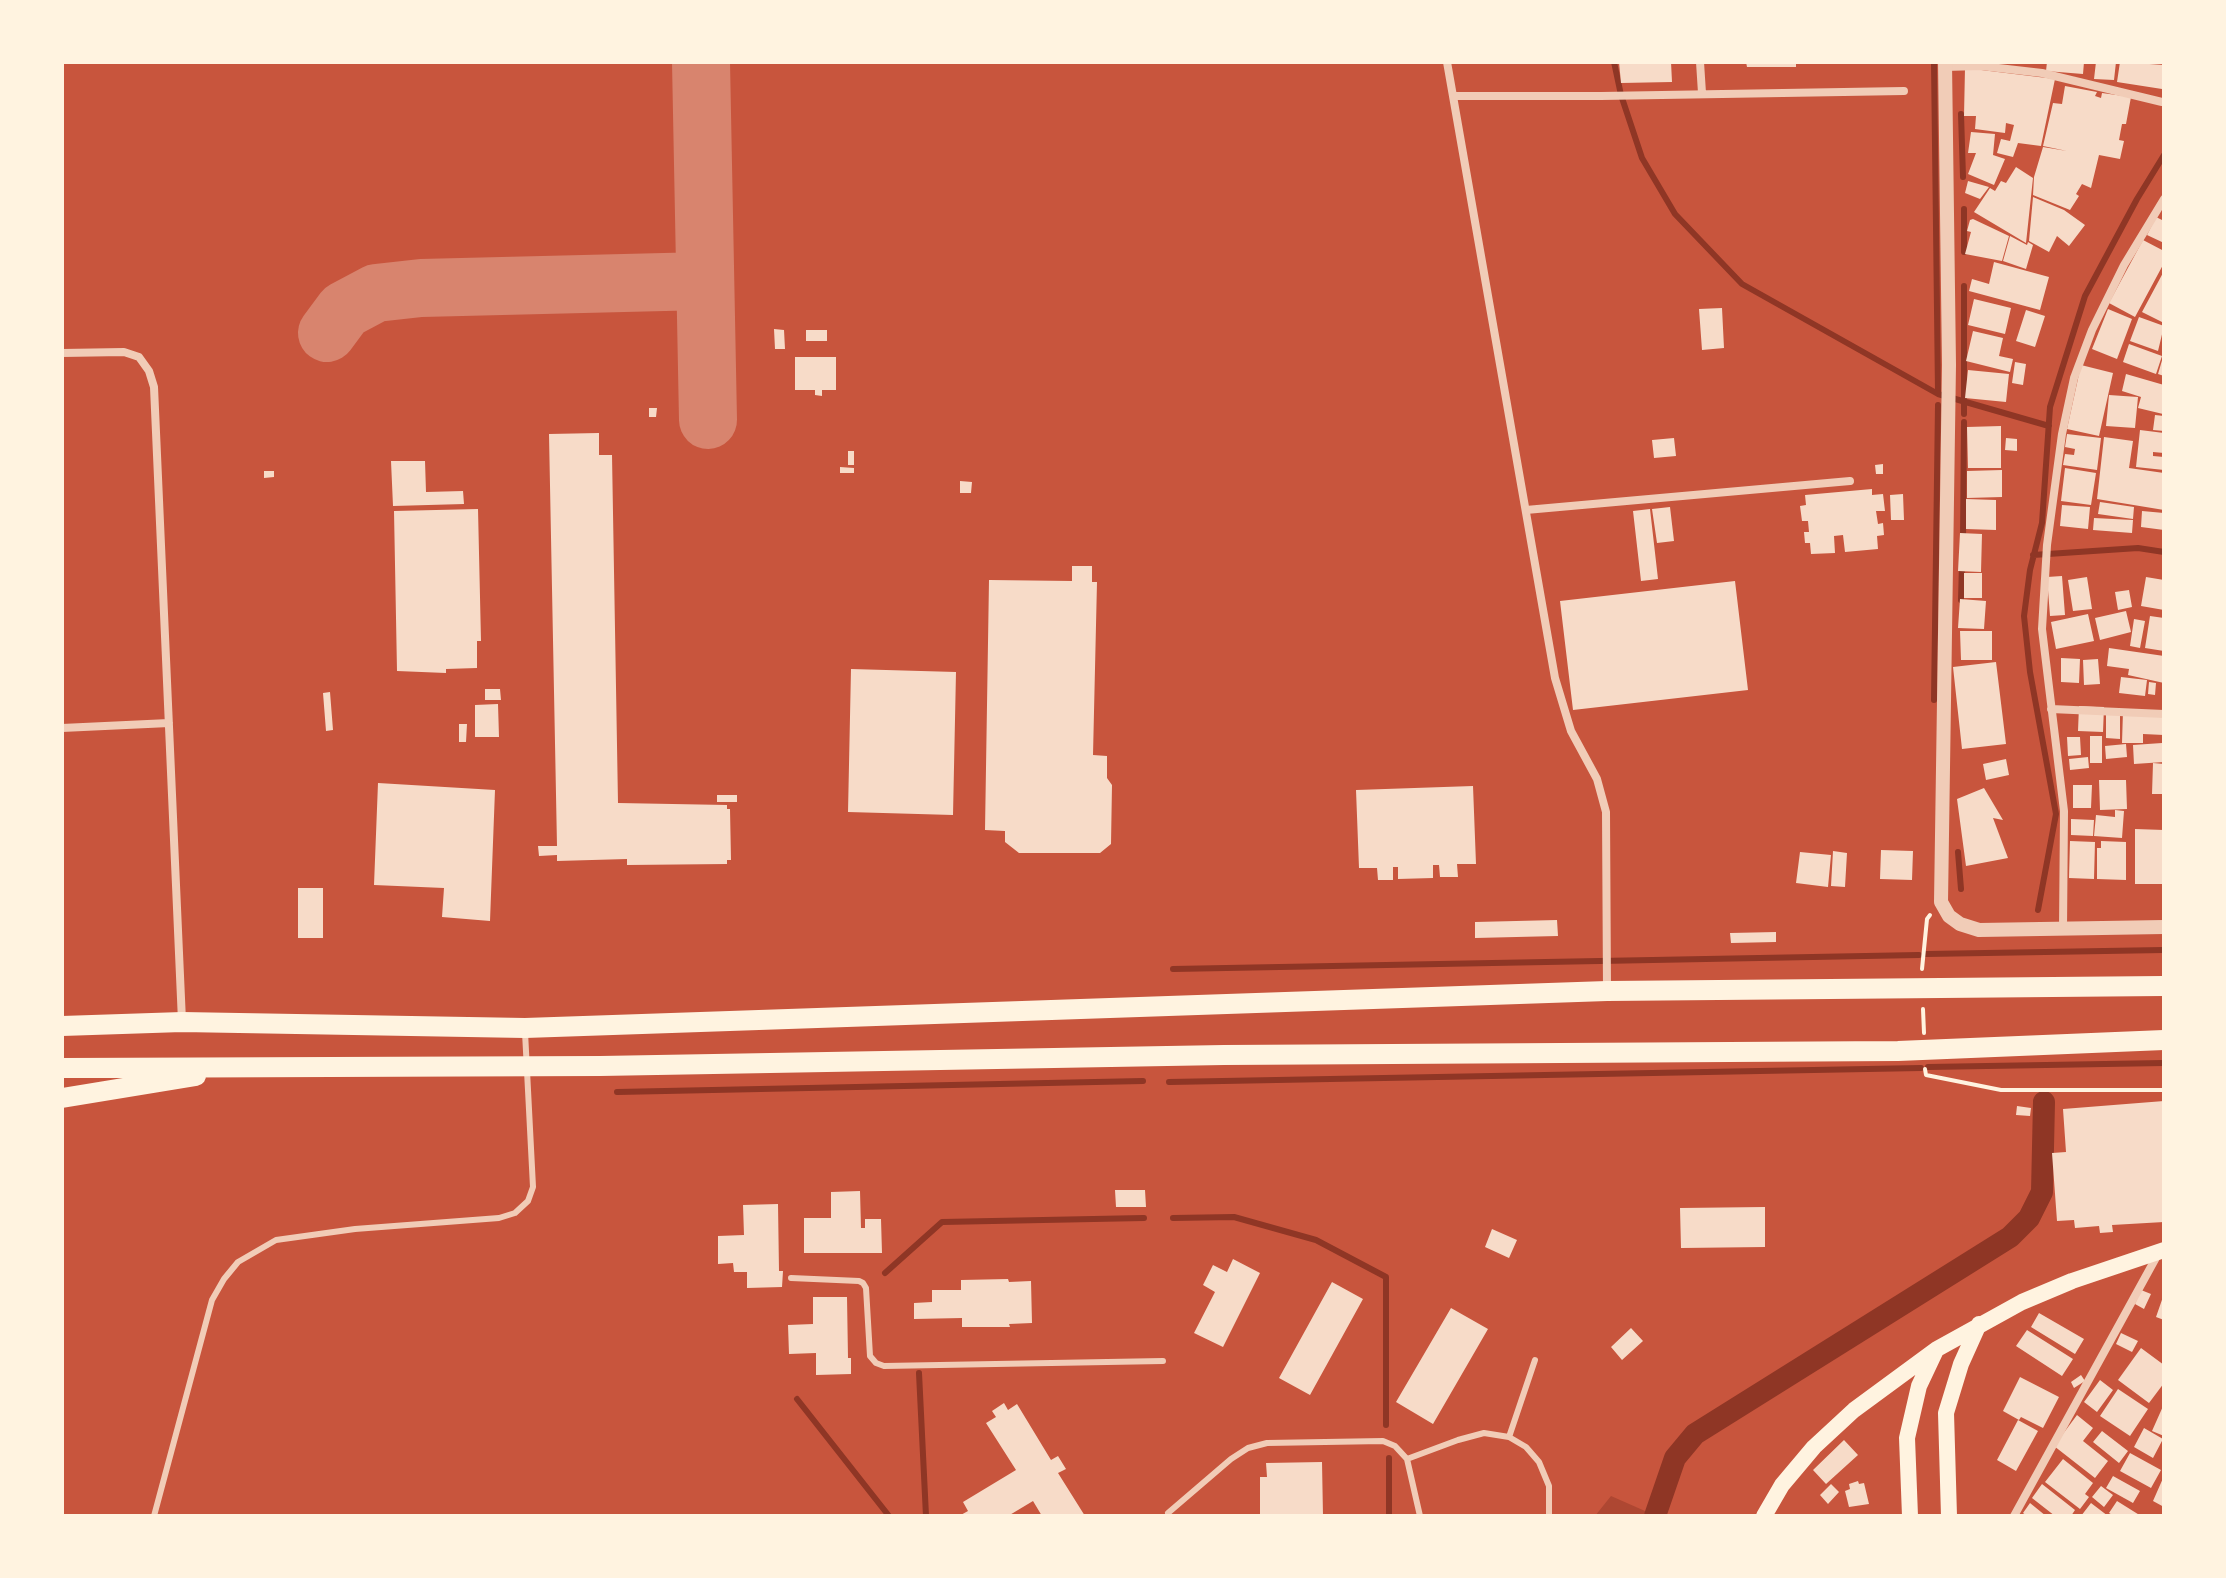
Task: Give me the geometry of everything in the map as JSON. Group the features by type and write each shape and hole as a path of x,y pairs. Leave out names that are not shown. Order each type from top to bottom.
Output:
{"highway":[{"path":"62,1026 182,1022 525,1028 1607,991 2164,986"},
{"path":"62,1068 1898,1051 2164,1040"},
{"path":"62,1098 247,1065"}],"main road":[{"path":"1764,1516 1782,1485 1814,1447 1854,1410 1937,1349 1979,1324 2072,1281 2161,1251"},
{"path":"1949,1516 1946,1413 1961,1364 1979,1324"},
{"path":"1910,1516 1907,1438 1911,1410 1937,1349"}],"street":[{"path":"1447,62 1555,678 1571,731 1597,779 1606,812 1607,991"},
{"path":"1700,62 1702,93"},
{"path":"2162,102 2042,73 1945,64 1949,365 1941,902 1949,916 1960,924 1979,930 2164,927"},
{"path":"1454,96 1904,91"},
{"path":"2063,929 2064,811 2042,629 2043,583 2062,434 2074,378 2092,330 2124,265 2164,199"},
{"path":"62,353 124,352 139,357 149,371 154,387 182,1022"},
{"path":"1526,510 1850,481"},
{"path":"2051,709 2164,714"},
{"path":"62,728 169,723"},
{"path":"2014,1516 2161,1251"}],"lane":[{"path":"154,1516 212,1300 238,1262 276,1240 355,1229 499,1218 515,1213 528,1201 533,1187 525,1028"},
{"path":"791,1278 863,1283 866,1288 870,1356 884,1366 1163,1361"},
{"path":"1509,1437 1535,1360"},
{"path":"1407,1459 1484,1433 1509,1437 1526,1447 1539,1462 1549,1486 1549,1516"},
{"path":"1168,1513 1248,1448 1267,1443 1383,1441 1395,1446 1407,1459 1420,1516"}],"path":[{"path":"1922,954 1927,919"},
{"path":"1925,1066 1926,1075 2001,1090 2164,1090"}],"shaded area":[{"path":"1611,1496 1645,1511 1655,1516 1595,1516"}],"building":[{"path":"1619,62 1671,62 1672,82 1621,83"},
{"path":"1746,62 1796,62 1796,67 1747,67"},
{"path":"2047,62 2084,62 2083,74 2046,71"},
{"path":"2096,62 2116,62 2114,80 2094,79"},
{"path":"2120,62 2164,65 2162,89 2117,82"},
{"path":"1965,68 2055,79 2041,146 2018,143 2013,157 1997,153 2001,139 2010,141 2014,125 2006,123 2005,133 1975,129 1976,116 1964,116"},
{"path":"2065,86 2097,92 2095,96 2101,98 2102,93 2131,97 2126,124 2122,124 2119,140 2124,141 2120,159 2099,155 2091,188 2082,184 2070,210 2033,195 2034,177 2043,147 2067,151 2043,146 2053,103 2062,104"},
{"path":"1971,132 1995,134 1993,155 2005,159 1994,185 1968,174 1976,153 1968,153"},
{"path":"2016,167 2033,178 2026,243 1974,212 1990,188 1995,191 2001,181 2006,183"},
{"path":"1968,181 1989,187 1980,199 1965,193"},
{"path":"2033,197 2064,210 2085,225 2069,246 2057,236 2049,252 2029,241"},
{"path":"2156,217 2164,221 2164,243 2147,235"},
{"path":"1973,219 2009,236 2002,261 1965,254 1971,232 1967,231"},
{"path":"2010,236 2033,245 2026,269 2003,261"},
{"path":"2143,240 2164,251 2164,263 2135,317 2109,303"},
{"path":"1994,262 2049,277 2040,310 1969,291 1972,279 1989,284"},
{"path":"2164,271 2164,323 2142,312"},
{"path":"1974,299 2011,308 2005,334 1968,325"},
{"path":"1722,308 1724,348 1702,350 1699,309"},
{"path":"2108,309 2132,319 2117,359 2092,349"},
{"path":"2026,310 2045,316 2035,347 2016,341"},
{"path":"2139,317 2164,326 2158,351 2130,341"},
{"path":"774,329 784,330 785,349 775,349"},
{"path":"806,330 827,330 827,341 806,341"},
{"path":"1973,331 2003,338 1999,356 2013,359 2010,372 1966,361"},
{"path":"2129,344 2162,356 2156,374 2123,362"},
{"path":"795,357 836,357 836,390 822,390 822,396 815,395 815,390 795,390"},
{"path":"2164,357 2164,376 2158,374"},
{"path":"2015,362 2026,364 2023,385 2012,383"},
{"path":"2081,365 2113,373 2099,436 2067,429"},
{"path":"1968,370 2009,374 2006,402 1965,398"},
{"path":"2126,374 2164,385 2163,414 2138,408 2141,397 2122,391"},
{"path":"2109,395 2138,397 2135,428 2106,426"},
{"path":"649,408 657,408 656,417 649,417"},
{"path":"2155,415 2164,416 2164,431 2153,430"},
{"path":"2001,426 2001,468 1968,468 1967,427"},
{"path":"2140,430 2164,433 2164,453 2153,452 2153,456 2164,457 2164,470 2136,467"},
{"path":"599,433 599,455 612,455 618,803 727,805 730,809 731,860 727,860 727,864 627,865 627,859 557,861 557,855 539,856 538,846 557,846 549,434"},
{"path":"2067,434 2101,438 2097,470 2063,465 2065,454 2074,455 2075,449 2065,447"},
{"path":"2104,437 2133,441 2129,468 2164,473 2164,510 2097,499"},
{"path":"1674,438 1676,456 1654,458 1652,440"},
{"path":"2006,438 2017,439 2017,451 2005,450"},
{"path":"848,451 854,451 854,465 848,465"},
{"path":"391,461 425,461 426,492 463,491 464,504 393,506"},
{"path":"1883,464 1883,474 1876,474 1875,465"},
{"path":"840,467 854,468 854,473 840,473"},
{"path":"2065,468 2096,473 2091,505 2061,501"},
{"path":"2002,470 2002,497 1967,498 1967,471"},
{"path":"264,471 274,471 274,477 264,478"},
{"path":"960,481 972,482 971,493 960,493"},
{"path":"1872,489 1872,495 1883,494 1885,511 1876,511 1878,524 1883,523 1884,535 1877,536 1878,549 1845,552 1843,535 1834,536 1835,553 1811,554 1804,532 1809,532 1808,521 1802,521 1800,506 1806,505 1805,495"},
{"path":"1903,494 1904,520 1891,520 1890,495"},
{"path":"1966,499 1996,500 1996,530 1966,529"},
{"path":"2100,502 2134,507 2133,519 2098,514"},
{"path":"2062,505 2090,507 2088,529 2060,526"},
{"path":"1670,507 1674,541 1657,543 1652,509"},
{"path":"478,509 481,641 477,641 477,668 446,669 446,673 397,671 394,511"},
{"path":"1650,509 1658,579 1641,581 1633,511"},
{"path":"2142,511 2164,513 2164,530 2141,527"},
{"path":"2094,518 2133,520 2132,533 2093,530"},
{"path":"1960,533 1982,534 1981,572 1958,571"},
{"path":"1072,566 1092,566 1092,582 1097,582 1093,755 1107,756 1107,778 1112,785 1111,844 1100,853 1019,853 1005,842 1005,831 985,830 989,580 1072,581"},
{"path":"1964,573 1982,573 1982,598 1964,598"},
{"path":"2062,576 2065,615 2050,616 2047,577"},
{"path":"2087,577 2092,609 2073,611 2068,580"},
{"path":"2146,577 2164,580 2164,610 2141,606"},
{"path":"1735,581 1748,690 1573,710 1560,601"},
{"path":"2129,590 2132,607 2118,610 2115,592"},
{"path":"1960,599 1986,601 1984,629 1958,628"},
{"path":"2126,611 2131,632 2100,640 2095,618"},
{"path":"2088,614 2094,641 2056,649 2051,622"},
{"path":"2150,616 2164,618 2164,651 2145,648"},
{"path":"2134,619 2145,621 2140,648 2130,646"},
{"path":"1960,631 1992,631 1992,660 1961,660"},
{"path":"2109,648 2164,656 2164,683 2128,675 2129,669 2107,666"},
{"path":"2061,658 2080,659 2079,683 2061,682"},
{"path":"2098,659 2100,684 2084,685 2083,660"},
{"path":"1996,662 2006,744 1962,749 1953,667"},
{"path":"851,669 956,672 953,815 848,812"},
{"path":"2121,677 2147,680 2145,696 2119,693"},
{"path":"2149,682 2156,683 2155,695 2148,694"},
{"path":"485,689 500,689 501,700 485,700"},
{"path":"330,692 333,730 326,731 323,693"},
{"path":"498,704 499,737 475,737 475,705"},
{"path":"2079,706 2104,707 2103,732 2078,731"},
{"path":"2106,710 2120,711 2120,739 2106,738"},
{"path":"2123,711 2164,714 2164,735 2143,734 2143,743 2122,743"},
{"path":"459,724 467,724 466,742 459,742"},
{"path":"2090,736 2102,736 2102,763 2090,763"},
{"path":"2067,737 2080,737 2081,755 2068,756"},
{"path":"2162,743 2164,762 2134,764 2133,745"},
{"path":"2126,744 2127,757 2106,759 2105,746"},
{"path":"2088,757 2089,768 2070,770 2069,759"},
{"path":"2006,759 2009,775 1986,780 1983,764"},
{"path":"2153,763 2164,764 2164,794 2152,794"},
{"path":"2099,780 2126,780 2127,809 2100,810"},
{"path":"378,783 495,790 490,921 442,917 444,888 374,885"},
{"path":"2073,785 2092,785 2091,808 2073,808"},
{"path":"1473,786 1476,864 1457,864 1458,877 1440,877 1439,865 1433,865 1433,878 1398,879 1398,867 1393,867 1393,880 1378,880 1377,868 1359,868 1356,790"},
{"path":"1984,788 2003,820 1993,818 2008,858 1966,866 1957,799"},
{"path":"717,795 737,795 737,802 717,802"},
{"path":"2115,810 2124,811 2122,838 2094,836 2096,815 2115,817"},
{"path":"2071,819 2094,820 2093,836 2071,835"},
{"path":"2135,829 2164,830 2164,884 2135,884"},
{"path":"2070,841 2095,842 2094,879 2069,878"},
{"path":"2101,841 2126,842 2126,880 2097,879 2097,848 2101,848"},
{"path":"1881,850 1913,851 1912,880 1880,879"},
{"path":"1833,851 1847,853 1845,887 1831,886"},
{"path":"1800,852 1831,855 1828,887 1796,883"},
{"path":"298,888 323,888 323,938 298,938"},
{"path":"1557,920 1558,936 1475,938 1475,922"},
{"path":"1776,932 1776,942 1731,943 1730,933"},
{"path":"2164,1101 2164,1222 2112,1225 2113,1232 2100,1233 2099,1226 2075,1228 2074,1220 2057,1221 2052,1153 2066,1152 2063,1109"},
{"path":"2017,1106 2031,1108 2030,1116 2016,1115"},
{"path":"1115,1190 1145,1190 1146,1207 1116,1207"},
{"path":"860,1191 861,1228 865,1228 865,1219 881,1219 882,1253 804,1253 804,1218 831,1218 831,1192"},
{"path":"778,1204 782,1287 747,1288 747,1272 734,1272 733,1263 718,1264 718,1236 744,1235 743,1205"},
{"path":"1765,1207 1765,1247 1681,1248 1680,1208"},
{"path":"1492,1229 1517,1240 1509,1258 1485,1247"},
{"path":"1233,1259 1260,1273 1223,1347 1194,1333 1215,1292 1203,1285 1213,1265 1227,1272"},
{"path":"1008,1279 1009,1282 1031,1281 1032,1323 1009,1324 1010,1327 962,1327 962,1318 914,1319 914,1303 932,1302 932,1290 961,1290 961,1280"},
{"path":"1332,1282 1363,1299 1310,1395 1279,1378"},
{"path":"2141,1290 2151,1294 2144,1309 2135,1304"},
{"path":"2164,1294 2164,1320 2156,1317"},
{"path":"813,1297 847,1297 851,1374 816,1375 816,1353 789,1354 788,1325 813,1324"},
{"path":"1451,1308 1488,1329 1433,1424 1396,1402"},
{"path":"2039,1313 2084,1339 2075,1354 2031,1327"},
{"path":"1631,1328 1643,1341 1622,1360 1611,1347"},
{"path":"2027,1330 2073,1359 2062,1376 2016,1346"},
{"path":"2121,1333 2138,1341 2132,1352 2116,1344"},
{"path":"2141,1348 2164,1365 2164,1383 2149,1403 2118,1380"},
{"path":"2081,1375 2085,1381 2074,1388 2071,1382"},
{"path":"2020,1377 2059,1397 2043,1428 2003,1411"},
{"path":"2100,1380 2113,1390 2097,1412 2084,1402"},
{"path":"2118,1389 2148,1409 2130,1436 2100,1416"},
{"path":"1004,1403 1008,1410 1017,1404 1051,1460 1058,1456 1066,1469 1058,1473 1085,1516 1042,1516 1033,1501 1008,1516 959,1516 968,1511 963,1502 1016,1470 986,1423 996,1417 992,1411"},
{"path":"2164,1404 2164,1436 2152,1431"},
{"path":"2077,1415 2093,1428 2083,1441 2108,1461 2095,1478 2054,1446"},
{"path":"2018,1420 2038,1431 2016,1471 1997,1460"},
{"path":"2144,1428 2163,1439 2153,1458 2134,1447"},
{"path":"2102,1431 2128,1451 2119,1463 2093,1442"},
{"path":"1844,1440 1858,1455 1826,1484 1813,1470"},
{"path":"2130,1453 2161,1470 2151,1488 2120,1471"},
{"path":"2063,1459 2093,1483 2085,1494 2089,1497 2080,1509 2045,1482"},
{"path":"1322,1462 1323,1516 1260,1516 1260,1477 1267,1477 1266,1463"},
{"path":"2113,1476 2140,1491 2133,1503 2106,1488"},
{"path":"2164,1476 2164,1507 2153,1501"},
{"path":"1858,1481 1859,1484 1864,1483 1869,1504 1849,1507 1845,1491 1850,1489 1849,1484"},
{"path":"1831,1484 1839,1492 1828,1504 1820,1495"},
{"path":"2042,1484 2075,1510 2071,1516 2055,1516 2032,1498"},
{"path":"2101,1486 2113,1495 2104,1507 2092,1497"},
{"path":"2117,1501 2141,1516 2114,1516 2109,1513"},
{"path":"2030,1503 2046,1516 2027,1516 2023,1513"},
{"path":"2091,1503 2108,1516 2081,1516"}],"waterway":[{"path":"1614,62 1621,95 1642,158 1675,214 1742,284 1938,394 2049,426"},
{"path":"1934,62 1938,392"},
{"path":"1961,114 1963,177"},
{"path":"2038,910 2056,814 2030,672 2024,616 2030,570 2042,523 2050,407 2085,296 2164,155"},
{"path":"1964,209 1964,252"},
{"path":"1964,286 1964,414"},
{"path":"1934,700 1938,405"},
{"path":"1963,541 1964,422"},
{"path":"2033,555 2138,548 2164,552"},
{"path":"1961,600 1962,564"},
{"path":"1958,852 1961,889"},
{"path":"1926,954 2164,950"},
{"path":"1173,969 1919,955"},
{"path":"1928,1067 2164,1063"},
{"path":"1169,1082 1921,1068"},
{"path":"617,1092 1143,1081"},
{"path":"1655,1516 1675,1458 1695,1434 2010,1237 2029,1218 2042,1192 2044,1102"},
{"path":"1173,1218 1234,1217 1316,1240 1386,1277 1386,1425"},
{"path":"885,1273 942,1222 1144,1218"},
{"path":"919,1373 926,1516"},
{"path":"797,1399 889,1516"},
{"path":"1389,1458 1389,1516"}],"taxiway":[{"path":"701,62 708,420"},
{"path":"327,333 344,310 376,293 421,288 705,281"}]}
